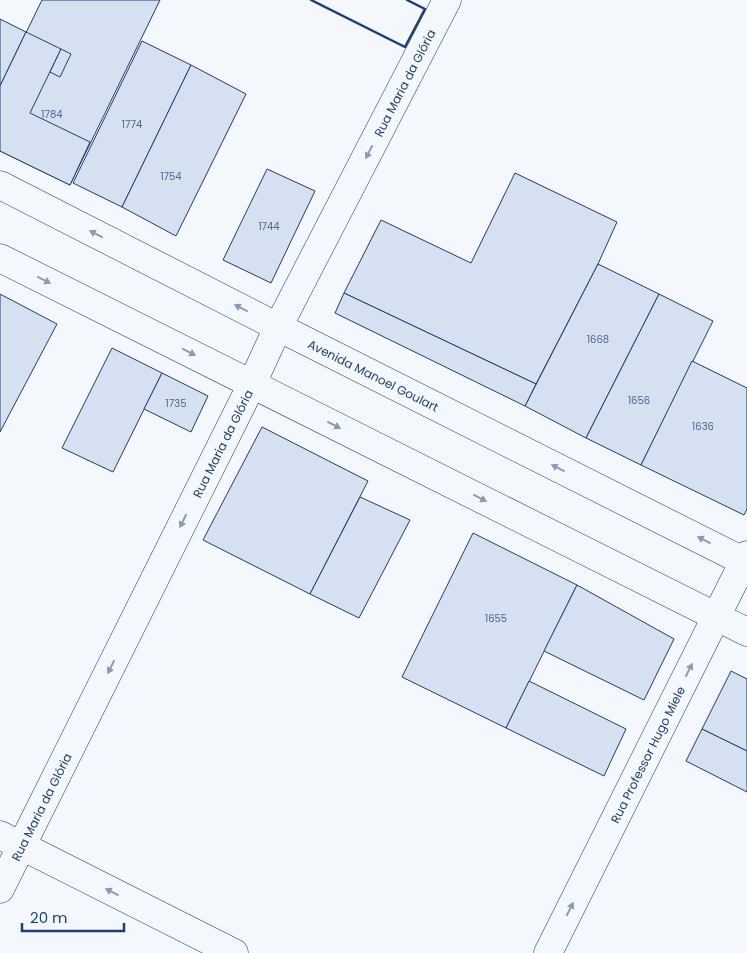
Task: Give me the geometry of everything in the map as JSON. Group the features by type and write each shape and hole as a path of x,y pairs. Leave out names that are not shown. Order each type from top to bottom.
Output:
{"street":[{"name":"Rua Maria da Glória","path":"0,889 11,840 252,384 278,327 447,0"},
{"name":"Avenida Manoel Goulart","path":"0,185 278,327 746,559"},
{"path":"0,258 747,632"},
{"name":"Rua Professor Hugo Miele","path":"548,953 746,559"},
{"path":"11,840 234,953"}],"building":[{"path":"42,0 160,0 70,185 0,151 0,86"},
{"path":"0,19 26,32 0,86"},
{"path":"26,32 61,49 30,113 90,142 70,185 0,151 0,86"},
{"path":"142,41 191,65 122,207 73,183"},
{"path":"61,49 71,54 60,77 50,72"},
{"path":"191,65 246,94 176,236 122,207"},
{"path":"267,169 315,191 271,283 223,260"},
{"path":"515,173 617,222 598,264 536,384 344,293 381,220 471,263"},
{"path":"598,264 659,294 586,438 525,406"},
{"path":"344,293 536,384 525,406 335,313"},
{"path":"0,294 57,324 0,432"},
{"path":"659,294 713,321 641,465 586,438"},
{"path":"112,348 162,373 113,472 62,448"},
{"path":"692,361 747,388 747,509 744,515 641,465"},
{"path":"162,373 208,396 191,432 144,409"},
{"path":"262,427 368,481 310,594 203,540"},
{"path":"360,497 410,520 359,618 310,594"},
{"path":"473,533 577,585 506,728 402,677"},
{"path":"577,585 674,639 644,700 544,651"},
{"path":"731,671 747,679 747,751 702,729"},
{"path":"529,681 626,729 604,776 506,728"},
{"path":"702,729 747,751 747,792 686,761"}],"wall":[{"path":"311,0 405,47 425,9 407,0"}]}
